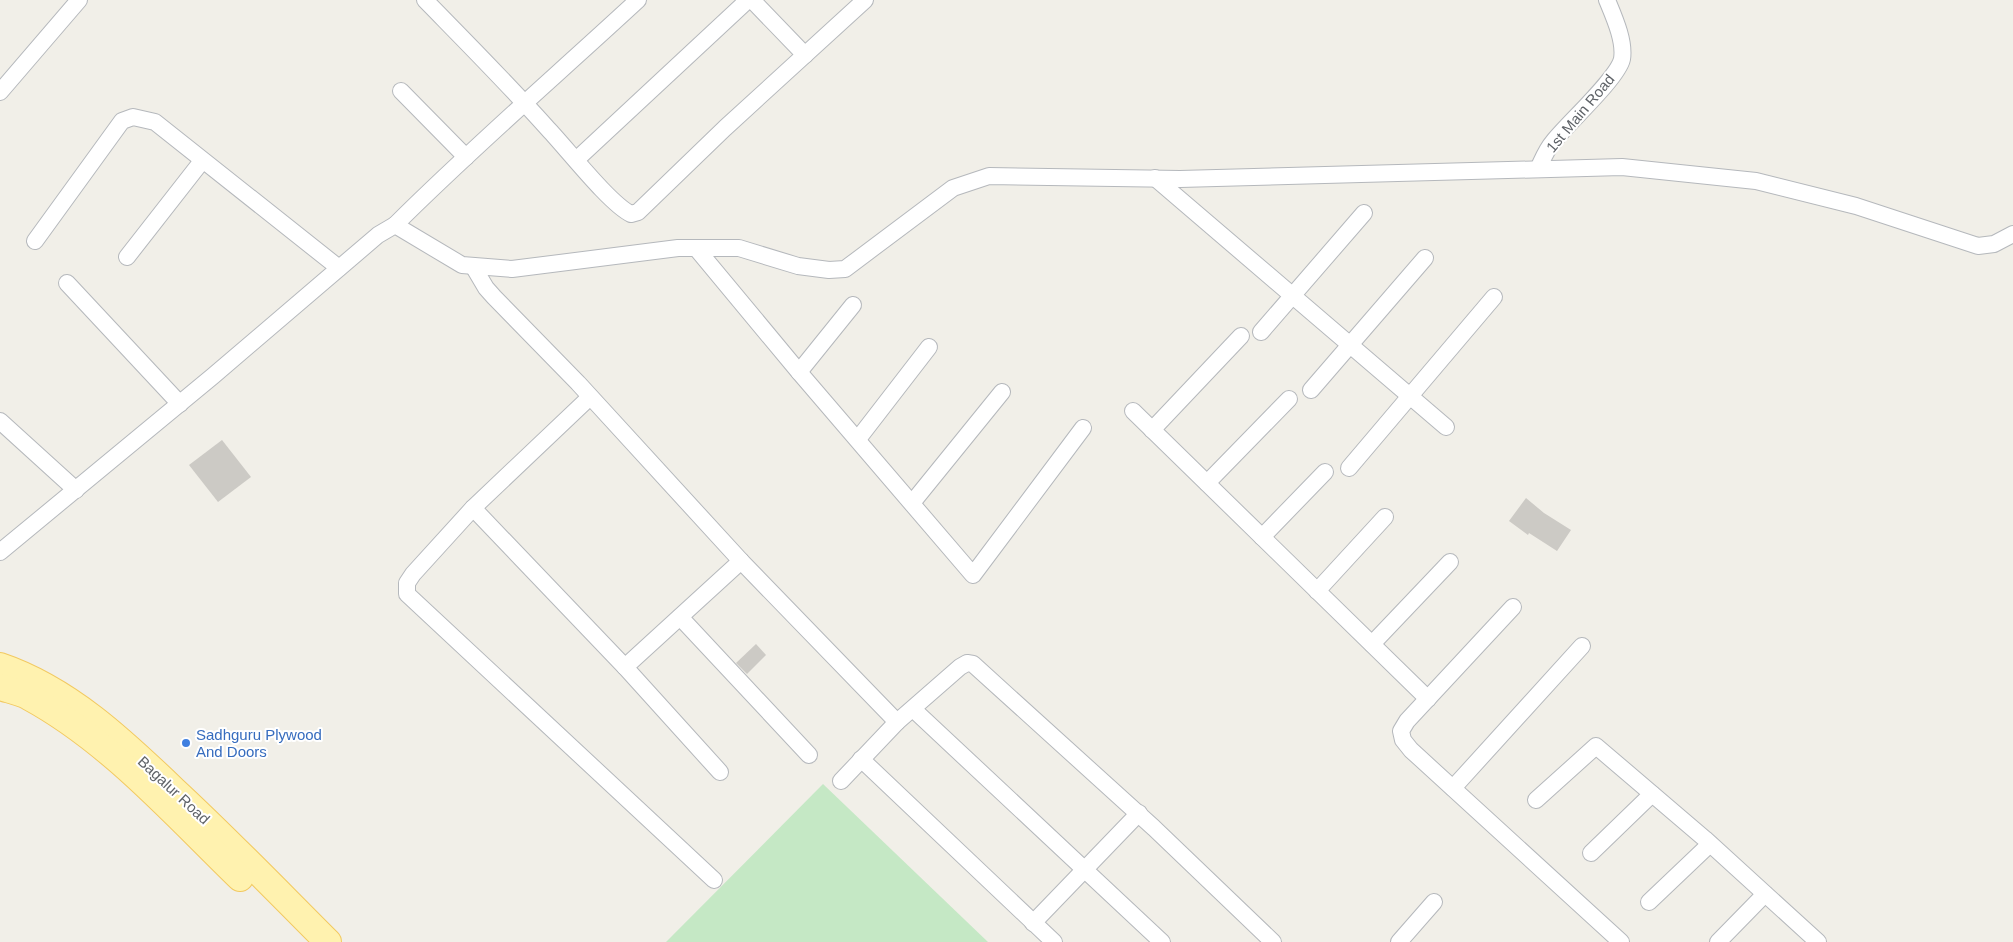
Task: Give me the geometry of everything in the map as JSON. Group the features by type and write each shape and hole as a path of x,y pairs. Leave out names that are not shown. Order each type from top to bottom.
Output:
{"main road":[{"name":"Bagalur Road","path":"0,666 30,676 121,740 217,830 328,942"},
{"name":"Bagalur Road","path":"0,688 28,696 83,732 143,784 305,942"}],"street":[{"path":"0,92 79,0"},
{"path":"425,0 526,104 624,211 631,214 638,212 724,128 865,0"},
{"path":"576,160 748,0"},
{"path":"752,0 804,55"},
{"name":"1st Main Road","path":"1538,169 1552,143 1592,99 1622,61 1622,50 1615,19 1607,0"},
{"path":"0,552 180,404 378,235 395,225 466,157 526,104 632,2"},
{"path":"402,91 466,157"},
{"path":"35,241 122,121 133,117 154,122 339,268"},
{"path":"127,258 202,161"},
{"path":"395,225 462,265 512,269 678,248 739,248 798,266 829,270 845,269 953,188 989,176 1155,178 1622,167 1756,182 1856,206 1978,246 1994,244 2013,234"},
{"path":"1155,178 1446,427"},
{"path":"1260,332 1364,213"},
{"path":"696,248 798,372 858,439 973,575 1083,428"},
{"path":"1311,390 1425,258"},
{"path":"473,266 486,288 590,397 741,561 897,722"},
{"path":"67,283 180,404"},
{"path":"1349,468 1494,296"},
{"path":"798,372 853,305"},
{"path":"1152,430 1241,336"},
{"path":"858,439 929,347"},
{"path":"912,503 1002,392"},
{"path":"590,397 473,508 413,574 407,583 407,594 714,880"},
{"path":"1207,483 1289,399"},
{"path":"1133,411 1428,699"},
{"path":"0,421 76,490"},
{"path":"1262,537 1325,472"},
{"path":"473,508 625,667 720,772"},
{"path":"1317,591 1386,517"},
{"path":"625,667 741,561"},
{"path":"1372,644 1450,562"},
{"path":"1513,607 1407,721 1401,731 1403,740 1411,750 1619,941"},
{"path":"680,617 809,755"},
{"path":"1453,788 1582,646"},
{"path":"841,781 897,722 960,668 967,663 973,664 1139,813 1272,942"},
{"path":"913,708 1162,942"},
{"path":"1536,800 1596,746 1710,844 1818,942"},
{"path":"861,759 1054,942"},
{"path":"1591,853 1652,794"},
{"path":"1033,923 1139,813"},
{"path":"1649,902 1710,844"},
{"path":"1718,942 1766,894"},
{"path":"1399,942 1434,902"}],"green space":[{"path":"823,784 988,942 666,942"}],"building":[{"path":"222,440 251,477 218,502 189,465"},
{"path":"1526,498 1544,513 1571,530 1557,551 1529,533 1528,535 1509,521"},
{"path":"756,644 766,655 747,674 736,663"}],"place":[{"name":"Sadhguru Plywood And Doors","path":"186,743"}]}
